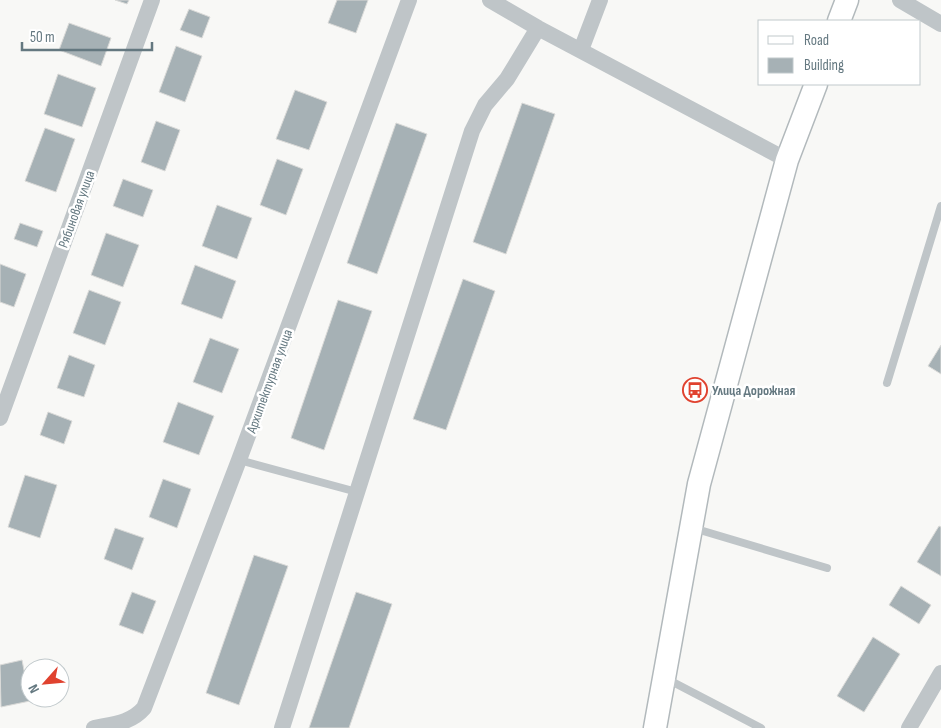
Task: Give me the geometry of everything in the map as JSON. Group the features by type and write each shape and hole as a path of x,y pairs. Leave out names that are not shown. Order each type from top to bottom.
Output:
{"main road":[{"path":"839,20 847,0"},
{"path":"655,728 699,484 787,160 816,85"}],"street":[{"name":"Рябиновая улица","path":"0,418 152,0"},
{"name":"Архитектурная улица","path":"94,728 127,725 144,708 239,460 410,0"},
{"path":"490,0 538,28 787,160"},
{"path":"581,50 600,0"},
{"path":"900,0 941,24"},
{"path":"282,728 472,130 485,105 508,80 538,28"},
{"path":"909,728 941,673"}],"lane":[{"path":"887,383 941,206"},
{"path":"239,460 357,492"},
{"path":"691,527 827,568"},
{"path":"663,676 761,728"}],"building":[{"path":"115,0 129,0 127,4"},
{"path":"337,0 368,0 356,33 328,23"},
{"path":"189,9 210,17 202,38 180,30"},
{"path":"69,23 111,38 101,66 59,50"},
{"path":"176,46 202,56 185,102 159,92"},
{"path":"58,74 96,88 82,127 44,114"},
{"path":"295,90 327,102 309,150 276,139"},
{"path":"522,103 555,114 506,254 473,242"},
{"path":"156,121 180,130 165,171 141,162"},
{"path":"396,123 427,134 377,274 347,263"},
{"path":"45,128 75,139 56,192 25,181"},
{"path":"277,159 303,169 286,215 260,205"},
{"path":"123,179 153,190 143,217 113,206"},
{"path":"217,205 252,218 237,259 202,246"},
{"path":"20,223 43,231 37,247 14,239"},
{"path":"106,233 139,245 123,287 91,275"},
{"path":"0,264 26,274 14,307 0,302"},
{"path":"195,265 236,281 222,319 181,304"},
{"path":"463,279 495,291 446,430 413,419"},
{"path":"89,290 121,302 105,345 73,333"},
{"path":"338,300 372,311 324,450 291,438"},
{"path":"210,338 239,349 222,393 193,382"},
{"path":"941,345 941,374 928,366"},
{"path":"69,355 95,365 84,397 57,388"},
{"path":"178,402 214,416 199,455 163,442"},
{"path":"48,412 72,421 64,444 40,435"},
{"path":"25,475 57,485 40,538 8,527"},
{"path":"163,479 191,489 177,528 149,517"},
{"path":"939,526 941,527 941,576 917,562"},
{"path":"115,528 144,538 132,570 104,559"},
{"path":"254,555 288,566 239,705 206,693"},
{"path":"901,586 931,605 919,624 889,605"},
{"path":"132,592 156,601 143,634 119,625"},
{"path":"356,592 392,604 349,728 309,728"},
{"path":"873,637 900,654 864,712 837,696"},
{"path":"20,660 20,703 1,707 0,665"}],"place":[{"name":"Улица Дорожная","path":"695,390"}]}
